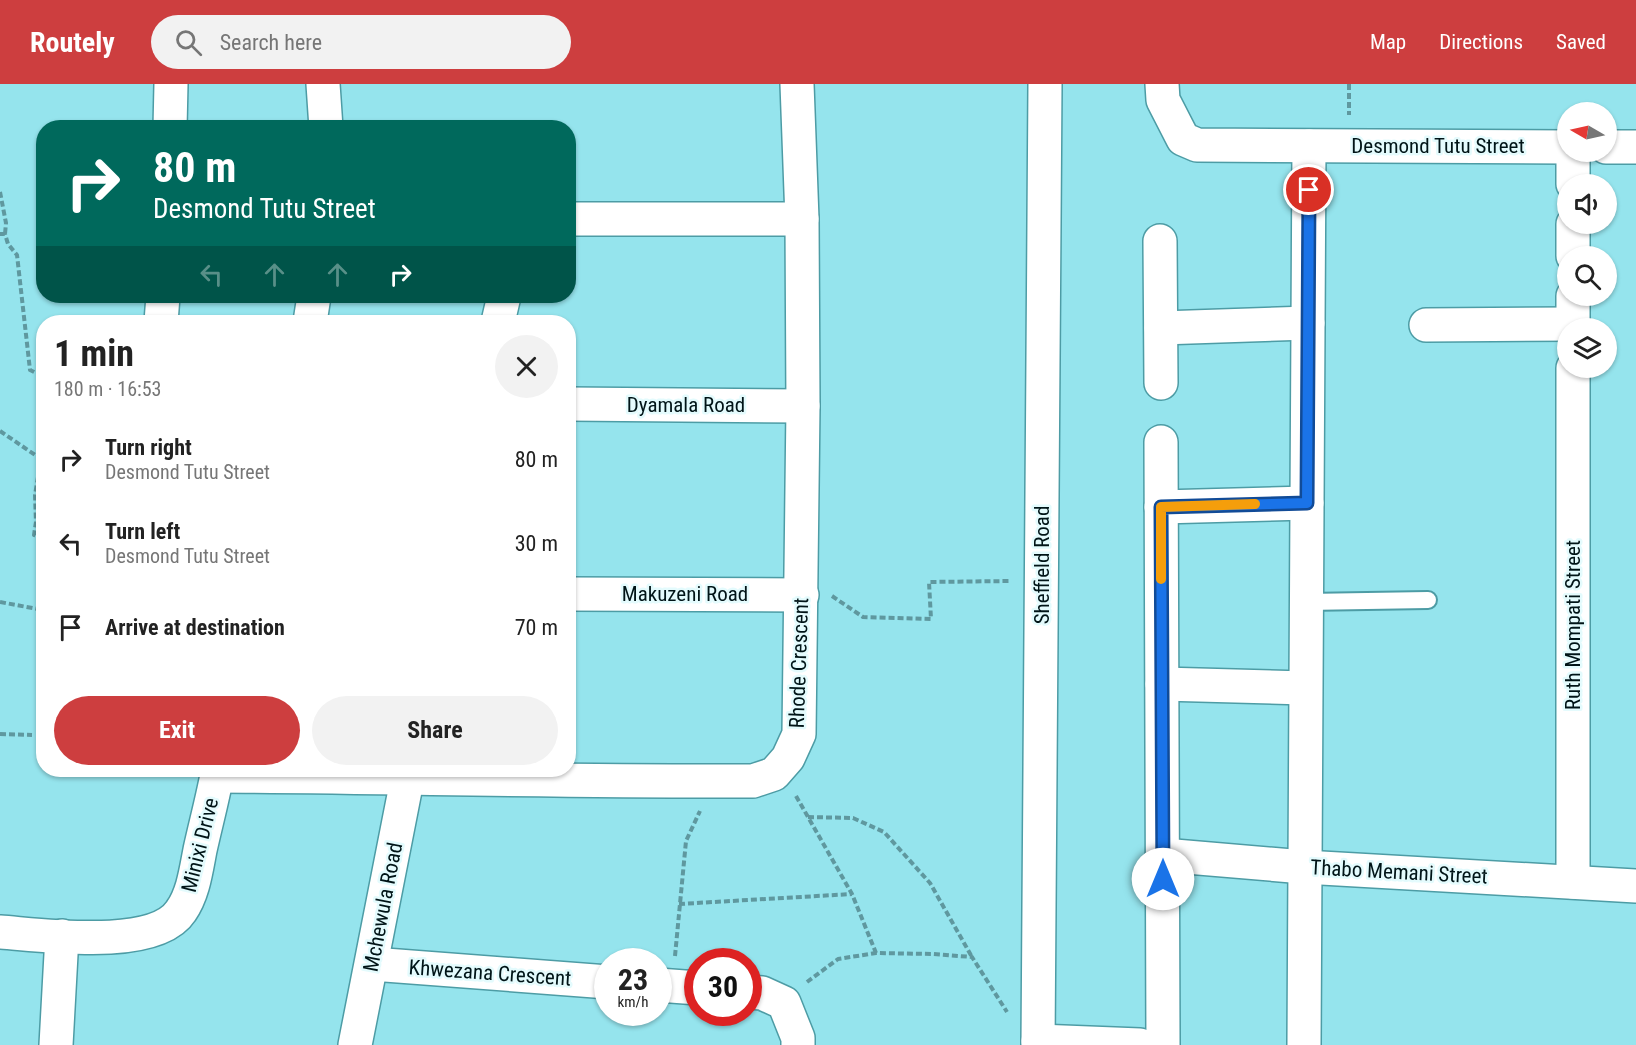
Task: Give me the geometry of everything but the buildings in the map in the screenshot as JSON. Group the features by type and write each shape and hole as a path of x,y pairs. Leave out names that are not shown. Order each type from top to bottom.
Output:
{"street":[{"path":"170,120 171,84"},
{"path":"323,84 325,120"},
{"name":"Rhode Crescent","path":"774,774 788,758 799,734 803,406 802,219 796,84"},
{"name":"Sheffield Road","path":"1038,1043 1045,84"},
{"name":"Desmond Tutu Street","path":"1162,84 1163,100 1183,139 1197,145 1557,147"},
{"path":"1304,1045 1309,146"},
{"path":"1617,147 1636,147"},
{"path":"576,219 802,219"},
{"path":"1160,241 1161,383"},
{"path":"1426,325 1573,316"},
{"path":"1161,328 1308,323"},
{"name":"Ruth Mompati Street","path":"1573,378 1573,882"},
{"name":"Dyamala Road","path":"576,404 803,406"},
{"path":"1161,442 1163,1045"},
{"path":"1161,507 1307,503"},
{"name":"Makuzeni Road","path":"576,594 802,595"},
{"path":"1162,684 1305,688"},
{"path":"506,777 602,781 753,781 774,774"},
{"name":"Minixi Drive","path":"0,932 121,938 143,934 164,926 180,913 192,888 216,777"},
{"name":"Mchewula Road","path":"355,1045 408,777"},
{"name":"Thabo Memani Street","path":"1163,855 1304,867 1636,886"},
{"path":"56,1045 62,936"},
{"name":"Khwezana Crescent","path":"372,964 594,981"},
{"path":"762,993 784,1003 798,1038 798,1045"},
{"path":"1038,1043 1140,1045"}],"lane":[{"path":"1306,602 1428,600"}],"path":[{"path":"0,192 6,223 2,234 17,255 30,370 36,373"},
{"path":"0,431 36,456"},
{"path":"36,495 34,535 36,535"},
{"path":"802,595 831,595 863,616 931,619 930,582 1042,580"},
{"path":"0,602 36,609"},
{"path":"0,734 32,735"},
{"path":"774,774 795,794 852,894 876,953"},
{"path":"677,987 675,951 686,841 701,808 709,781"},
{"path":"808,817 853,818 884,832 930,884 1015,1025 1038,1043"},
{"path":"679,904 852,894"},
{"path":"784,1003 838,959 876,953 972,957"}],"slow traffic":[{"path":"1161,579 1161,507 1255,504"}],"route":[{"path":"1163,879 1161,507 1307,503 1309,190"}]}
